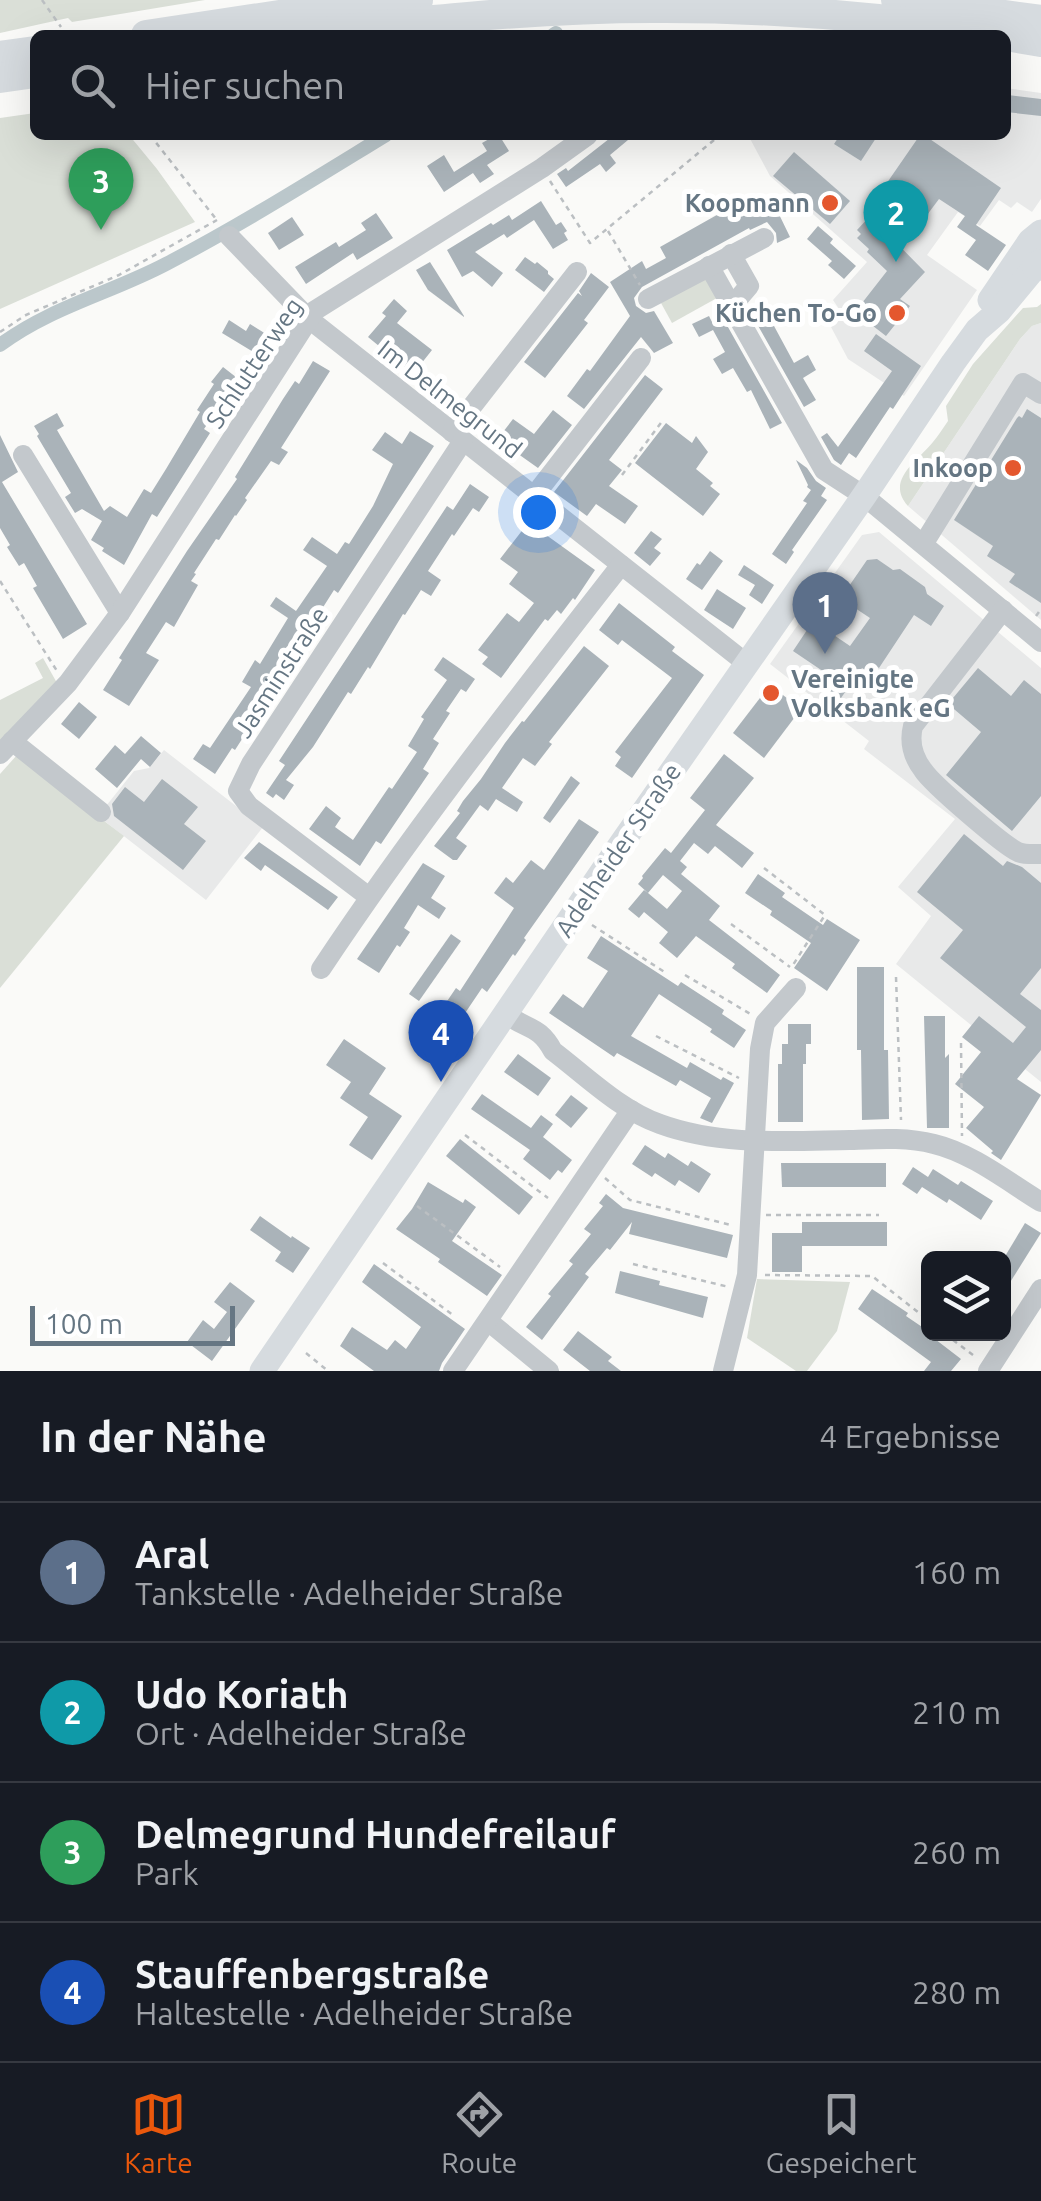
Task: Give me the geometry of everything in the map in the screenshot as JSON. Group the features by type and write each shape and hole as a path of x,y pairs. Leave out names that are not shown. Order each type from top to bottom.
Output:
{"highway":[{"path":"181,30 421,0"},
{"path":"896,0 1041,20"},
{"path":"339,30 537,12 666,8 771,11 958,30"},
{"path":"1011,37 1041,42"},
{"path":"0,56 30,52"},
{"path":"0,78 30,74"}],"main road":[{"name":"Adelheider Straße","path":"262,1371 514,1020 574,913 993,308 1030,241 1041,232"},
{"name":"Adelheider Straße","path":"993,308 1040,263"}],"street":[{"name":"Schlutterweg","path":"6,747 68,684 120,613 314,311 581,140"},
{"name":"Im Delmegrund","path":"223,228 309,319 746,663"},
{"path":"648,299 764,238"},
{"path":"731,254 749,286 732,306"},
{"path":"709,266 824,470 930,536 1003,610 1041,642"},
{"name":"Jasminstraße","path":"369,896 233,794 458,436 577,272"},
{"path":"534,496 641,358"},
{"path":"930,536 1023,383 1041,394"},
{"path":"23,455 120,613"},
{"path":"321,969 472,755 621,565"},
{"path":"1003,610 914,726 910,738 924,773 1002,842 1021,854 1041,854"},
{"path":"6,747 102,812"},
{"path":"723,1371 745,1283 764,1140 758,1088 760,1048 765,1023 794,978"},
{"path":"514,1020 536,1047 553,1050 631,1110 657,1124 704,1138 902,1139 935,1144 962,1154 1041,1202"},
{"path":"453,1371 631,1110"},
{"path":"989,1370 1041,1289"},
{"path":"488,1320 549,1371"}],"path":[{"path":"42,0 61,26"},
{"path":"0,332 26,315 223,228 154,140"},
{"path":"542,168 590,243 714,140"},
{"path":"607,229 648,299"},
{"path":"622,475 664,420"},
{"path":"0,581 68,684"},
{"path":"730,924 794,978 824,915 764,868"},
{"path":"574,913 666,973"},
{"path":"685,975 765,1023"},
{"path":"896,977 902,1139"},
{"path":"656,1036 758,1088"},
{"path":"961,1043 962,1154"},
{"path":"465,1135 563,1210"},
{"path":"592,1168 630,1200 751,1223 880,1215"},
{"path":"417,1206 516,1279"},
{"path":"383,1263 453,1315"},
{"path":"633,1264 745,1283 872,1276 921,1314"},
{"path":"954,1341 989,1370"},
{"path":"306,1354 328,1371"}],"shaded area":[{"path":"0,0 205,0 72,22 68,18 0,33"},
{"path":"1011,89 1041,93 1041,199 1032,212 1017,202 1011,208 999,200 980,226 958,212 927,255 977,290 904,396 848,359 831,327 843,315 833,300 867,262 770,176 751,140 1011,140"},
{"path":"30,114 30,140 133,140 195,222 0,309 0,118"},
{"path":"703,273 717,298 672,323 661,303"},
{"path":"1041,304 1041,323 1032,326 1020,339 908,506 902,497 902,480 948,421 946,406 973,364 1023,308"},
{"path":"1041,323 1041,620 908,506 1020,339 1032,326"},
{"path":"879,532 1041,668 1041,1082 896,964 931,916 898,887 955,819 864,749 869,741 770,664 862,535"},
{"path":"43,658 57,683 0,742 0,700 43,678 35,663"},
{"path":"164,750 263,827 206,900 98,816 134,771 149,768"},
{"path":"17,755 124,836 0,988 0,774"},
{"path":"757,1279 850,1282 837,1331 807,1371 796,1371 747,1338"}],"building":[{"path":"1011,95 1041,99 1041,116 1011,113"},
{"path":"502,140 509,151 487,165 494,174 480,183 473,173 444,192 427,166 444,155 454,172 487,151 482,143"},
{"path":"608,140 628,140 610,155 616,163 606,172 600,164 566,187 557,174 566,168 568,171"},
{"path":"837,140 875,140 861,161 834,144"},
{"path":"917,140 931,140 1001,188 976,225 1006,245 988,271 965,255 976,240 957,227 965,216 939,199 924,219 882,190"},
{"path":"794,152 850,201 830,224 773,176"},
{"path":"747,198 755,213 774,204 790,237 777,243 776,233 767,222 749,228 642,287 634,298 636,306 646,313 654,311 673,343 654,353 641,337 584,409 567,396 630,316 610,282 642,261 646,269 666,258 660,247"},
{"path":"541,201 556,225 561,222 568,240 553,249 534,220 475,252 503,273 492,287 473,271 462,277 447,250 491,223 509,215 512,220"},
{"path":"376,213 393,238 357,260 353,253 306,284 295,267 336,242 339,247 366,230 361,223"},
{"path":"870,216 925,272 900,299 910,306 886,336 855,312 887,271 857,238 861,234 857,230"},
{"path":"292,217 304,235 279,250 268,233"},
{"path":"818,226 833,239 830,243 856,266 844,279 828,265 832,261 807,239"},
{"path":"525,257 537,262 554,279 544,292 515,270"},
{"path":"430,262 464,317 428,290 416,270"},
{"path":"591,273 609,287 584,320 588,323 545,378 524,362 578,293 582,296 579,291"},
{"path":"394,299 407,311 397,323 432,350 413,374 368,337"},
{"path":"760,300 794,363 808,355 816,370 803,378 816,400 804,407 748,308"},
{"path":"709,316 714,326 724,320 782,423 770,429 751,390 747,392 733,368 722,374 713,359 725,352 713,330 699,337 692,324"},
{"path":"229,320 246,331 250,324 266,334 255,353 222,333"},
{"path":"876,334 921,366 856,458 849,453 841,465 821,437 827,433 838,447 892,371 864,351"},
{"path":"313,361 330,371 281,448 288,452 279,465 271,461 194,573 191,581 198,585 174,627 166,622 146,653 159,660 129,706 103,690 122,660 119,658 237,479 283,399 295,381 299,384"},
{"path":"223,367 241,381 204,429 210,433 157,517 152,514 124,565 91,540 102,521 82,509 75,513 65,497 71,493 34,426 57,413 64,426 57,430 104,511 110,506 127,517 144,489 151,493"},
{"path":"645,375 663,389 609,460 622,470 609,486 638,506 625,524 596,504 587,516 554,492"},
{"name":"Inkoop","path":"1027,409 1041,418 1041,603 1009,582 1015,574 987,556 993,546 954,520 1017,418 1022,418"},
{"path":"553,410 572,425 538,468 496,441 513,419 534,434"},
{"path":"666,423 692,443 696,436 708,452 696,469 720,494 703,516 635,463"},
{"path":"410,431 434,446 338,593 334,590 297,644 258,705 262,708 215,774 193,759 203,744 210,748 251,687 242,682 255,660 260,664 288,618 270,606 276,597 296,611 327,566 303,550 312,537 337,554 345,542 349,544 393,464 372,450 385,432 402,444"},
{"path":"0,435 18,472 2,482 87,624 63,639 33,588 37,586 24,563 19,566 0,528"},
{"path":"796,460 826,488 821,496 827,500 786,564 772,554 807,503 803,501 811,490"},
{"path":"470,484 489,497 479,512 473,508 428,571 441,580 431,596 421,590 370,669 351,694 348,692 313,747 286,780 294,785 284,800 276,794 273,798 266,793 285,765 279,761 447,506 453,510"},
{"path":"531,519 545,529 542,532 595,570 561,614 557,610 548,621 545,619 501,678 482,664 488,657 478,650 507,613 519,622 534,603 509,584 518,572 500,559"},
{"path":"651,531 662,539 654,548 661,553 650,566 634,553"},
{"path":"710,551 723,561 702,590 686,579"},
{"path":"877,559 893,570 900,569 944,606 931,626 914,615 879,668 872,663 867,671 862,668 841,698 823,686 830,676 793,651 813,621 850,646 870,618 849,604 847,589 867,560"},
{"path":"744,565 774,585 762,604 749,595 755,585 738,575"},
{"path":"717,589 746,608 733,629 704,610"},
{"path":"619,603 704,675 632,778 615,766 621,757 615,752 672,678 622,640 618,645 599,630"},
{"path":"584,646 609,666 549,742 552,744 535,766 523,758 502,788 523,802 517,812 496,799 488,811 480,805 456,838 467,846 453,860 434,846 505,743"},
{"path":"443,657 475,679 466,692 461,689 446,711 450,713 433,739 439,743 423,769 429,773 381,844 376,841 360,866 309,829 326,806 341,818 335,827 353,840 417,752 408,746 424,719 421,717 447,680 434,670"},
{"path":"978,668 1011,696 1024,680 1041,694 1041,796 1012,831 946,775 981,732 948,704"},
{"path":"770,685 801,709 764,758 733,733"},
{"path":"79,702 97,717 79,739 61,724"},
{"path":"141,736 161,753 150,767 141,759 117,788 95,769 115,745 125,754"},
{"path":"724,754 754,778 716,825 754,853 742,868 715,846 708,854 694,843 680,861 687,867 681,874 720,906 709,920 780,975 767,993 696,936 677,958 659,943 668,932 644,912 639,918 628,909 644,890 648,893 638,884 642,876 665,848 671,853 705,810 690,798","holes":["663,875 682,891 667,909 648,893"]},
{"path":"571,776 580,783 550,823 543,818"},
{"path":"162,779 198,807 184,824 206,841 183,870 114,816 112,804 125,787 144,802"},
{"path":"579,819 599,832 515,956 487,992 482,988 455,1028 437,1016 456,988 460,991 514,908 494,893 506,877 513,883 531,860 544,870"},
{"path":"964,834 1003,866 1007,861 1022,867 1041,883 1041,968 1020,994 1041,1010 1041,1050 1017,1079 1041,1095 1001,1160 966,1128 984,1107 955,1084 981,1052 962,1037 979,1016 1013,1043 1026,1027 940,958 963,930 917,892"},
{"path":"259,842 338,897 328,910 265,865 261,871 244,858"},
{"path":"423,863 445,876 431,898 446,908 439,919 418,905 404,928 410,932 379,973 357,959"},
{"path":"758,874 785,893 782,897 823,925 827,919 860,940 827,991 794,968 811,943 745,893"},
{"path":"451,934 461,941 419,1001 409,994"},
{"path":"601,936 678,986 681,982 724,1010 722,1014 746,1030 734,1048 659,994 631,1036 687,1068 690,1062 734,1083 712,1123 700,1118 711,1098 680,1080 676,1086 617,1053 614,1057 549,1013 563,994 583,1008 608,971 587,958"},
{"path":"857,967 884,967 889,1119 862,1120"},
{"path":"924,1016 945,1016 949,1128 927,1128"},
{"path":"788,1024 811,1024 811,1044 806,1044 803,1064 803,1122 778,1122 778,1064 782,1064 782,1044 788,1044"},
{"path":"344,1039 386,1068 369,1094 402,1116 372,1160 349,1145 368,1117 340,1098 351,1082 326,1065"},
{"path":"518,1054 551,1078 538,1096 504,1072"},
{"path":"482,1094 531,1128 541,1115 553,1124 543,1137 572,1160 562,1173 558,1170 550,1180 523,1159 530,1150 471,1109"},
{"path":"571,1095 588,1108 571,1128 555,1115"},
{"path":"460,1139 533,1197 519,1215 446,1156"},
{"path":"645,1145 688,1166 691,1161 711,1174 699,1193 679,1180 675,1186 655,1173 652,1177 632,1164"},
{"path":"781,1163 886,1163 886,1187 782,1187"},
{"path":"913,1167 928,1177 933,1169 993,1201 981,1220 922,1187 917,1194 902,1184"},
{"path":"428,1182 476,1207 452,1241 502,1275 487,1296 396,1229"},
{"path":"606,1194 623,1208 733,1235 727,1258 629,1234 632,1222 585,1274 589,1277 542,1340 526,1327 573,1264 569,1261 591,1234 584,1229 603,1206 599,1203"},
{"path":"260,1216 310,1248 293,1273 275,1261 281,1252 250,1230"},
{"path":"802,1222 887,1222 887,1246 802,1246 802,1272 772,1272 772,1233 802,1233"},
{"path":"1025,1223 1041,1233 1011,1281 1008,1251"},
{"path":"374,1264 465,1329 439,1371 374,1371 340,1346 352,1327 387,1350 395,1340 406,1349 421,1327 362,1282"},
{"path":"620,1271 708,1297 703,1318 615,1293"},
{"path":"230,1282 255,1301 212,1361 187,1342 203,1320 214,1329 227,1312 214,1302"},
{"path":"872,1289 921,1326 921,1341 938,1341 961,1359 951,1371 924,1371 931,1362 858,1309"},
{"path":"578,1331 612,1357 608,1361 621,1371 590,1371 563,1350"}],"waterway":[{"path":"0,345 60,310 194,249 378,140"}],"place":[{"name":"Koopmann","path":"830,203"},
{"name":"Delmegrund Hundefreilauf","path":"101,230"},
{"name":"Udo Koriath","path":"896,262"},
{"name":"Küchen To-Go","path":"897,313"},
{"name":"Inkoop","path":"1013,468"},
{"name":"Aral","path":"825,654"},
{"name":"Vereinigte Volksbank eG","path":"771,693"},
{"name":"Stauffenbergstraße","path":"441,1082"}]}
